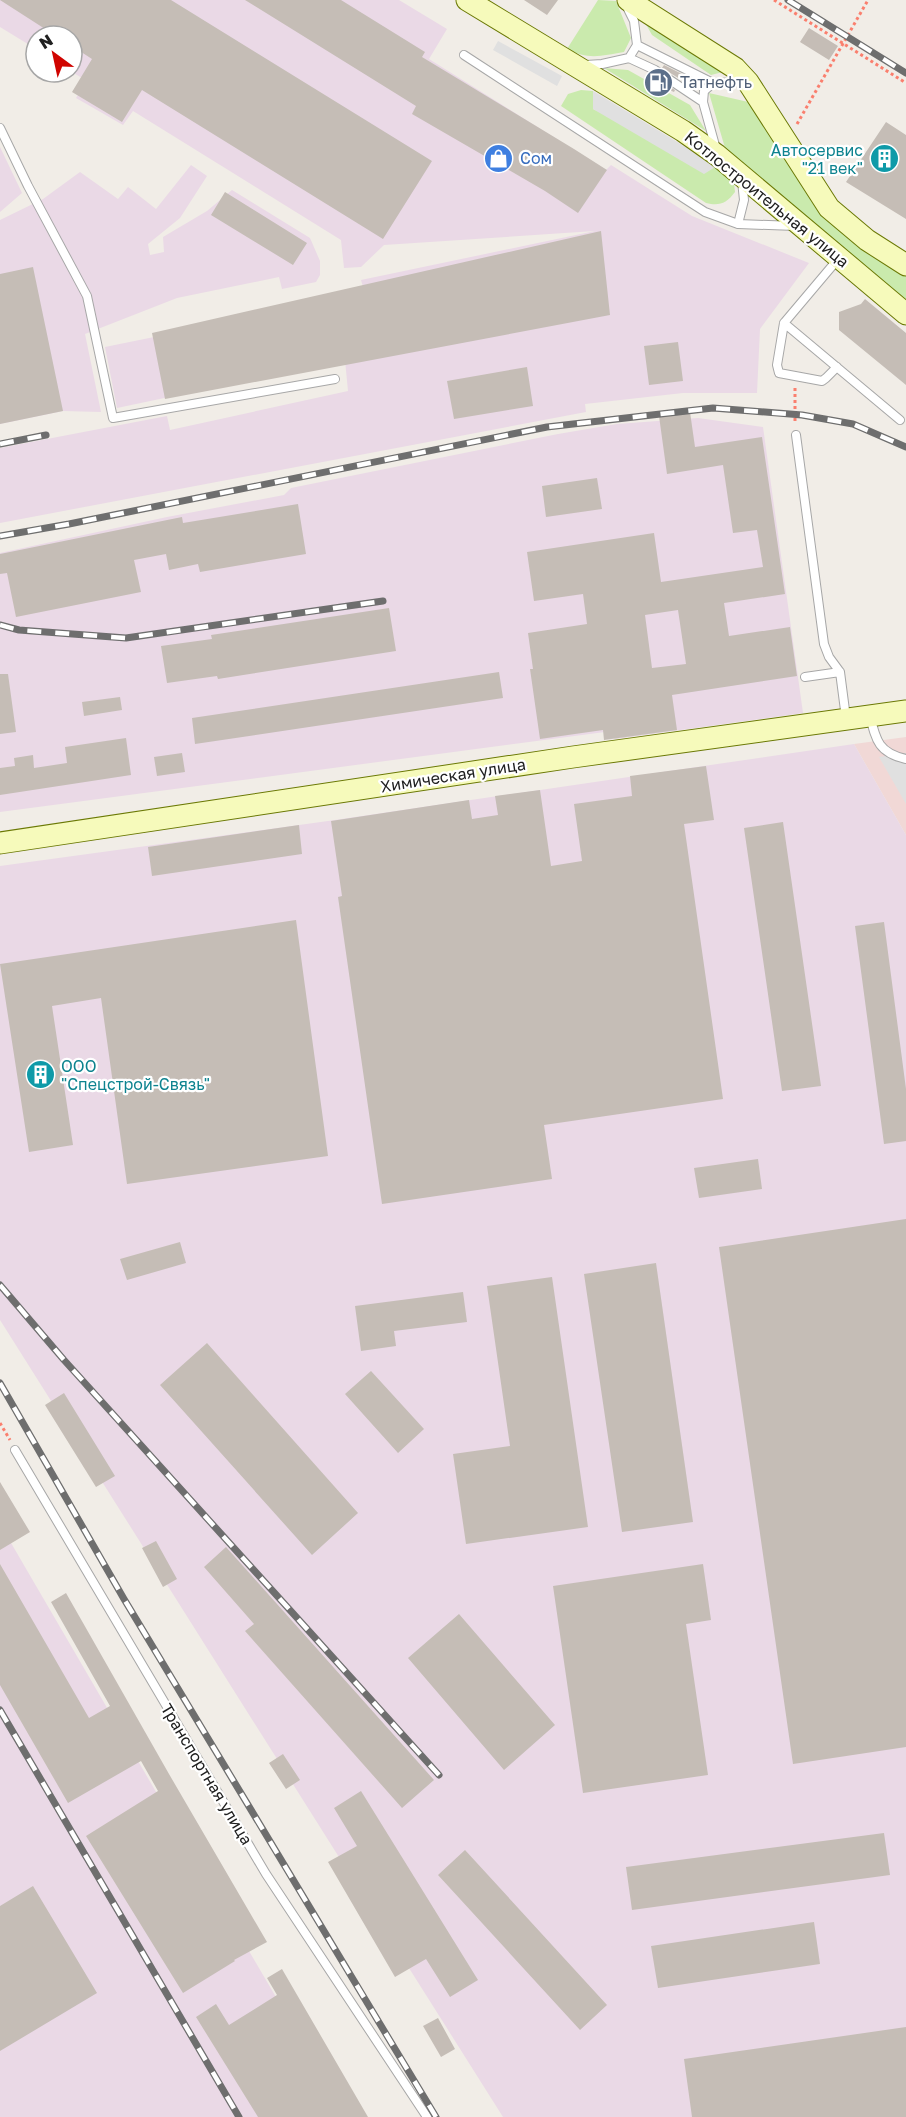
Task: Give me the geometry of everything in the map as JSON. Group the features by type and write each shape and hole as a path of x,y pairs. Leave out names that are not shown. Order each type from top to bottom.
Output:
{"main road":[{"name":"Котлостроительная улица","path":"467,0 683,131 717,155 906,314"},
{"name":"Котлостроительная улица","path":"626,0 721,58 748,82 829,208 867,240 906,265"},
{"name":"Химическая улица","path":"0,843 562,759 906,711"}],"lane":[{"path":"626,0 634,21 637,45 629,58"},
{"path":"637,45 713,83 748,82"},
{"path":"464,55 705,212 738,224 801,226"},
{"path":"575,66 602,64 629,58 654,70 703,102"},
{"path":"713,83 704,91 703,102 717,155"},
{"path":"0,128 28,186 87,296 113,418 336,379"},
{"path":"738,224 744,200 741,175"},
{"path":"837,368 822,381 783,375 777,369 784,323 839,258"},
{"path":"784,323 900,420"},
{"path":"795,435 824,644 829,657 840,672 847,719"},
{"path":"805,677 840,672"},
{"path":"870,716 874,735 881,748 887,753 906,759"},
{"name":"Транспортная улица","path":"15,1450 266,1874 426,2117"}],"path":[{"path":"774,0 906,82"},
{"path":"787,142 868,0"},
{"path":"795,376 795,435"},
{"path":"0,1423 15,1450"}],"shaded area":[{"path":"0,0 399,0 447,29 429,59 606,170 611,165 692,216 809,263 760,329 757,393 683,393 585,404 586,412 0,523 0,448 167,416 170,430 348,391 345,360 117,408 105,347 365,294 361,280 595,231 384,245 361,267 344,268 341,240 133,111 123,125 76,98 87,81 84,79 84,24 24,24 24,42 0,27"},
{"path":"498,41 562,76 557,86 493,50"},
{"path":"593,91 717,166 704,174 593,109"},
{"path":"0,147 22,193 0,212"},
{"path":"191,165 207,176 180,218 148,244 150,255 164,252 163,237 207,211 232,190 310,238 320,261 320,275 316,282 282,289 279,277 177,298 85,334 101,412 63,411 0,424 0,220 43,199 80,172 118,199 128,187 156,209"},
{"path":"698,418 763,427 803,713 615,739 605,732 0,812 0,553 167,517 284,495 291,488 558,434 617,424"},
{"path":"906,737 906,835 854,744"},
{"path":"854,744 906,835 906,2117 503,2117 0,1320 0,866 328,821"},
{"path":"906,753 906,804 879,757"},
{"path":"0,1524 152,1785 346,2117 0,2117"}],"green space":[{"path":"598,0 616,1 631,38 624,52 588,56 567,49"},
{"path":"643,19 727,71 711,75 652,35"},
{"path":"604,68 628,70 690,105 706,131"},
{"path":"581,90 593,91 593,109 717,166 734,183 735,192 722,203 706,203 561,106 568,94"},
{"path":"709,93 757,104 829,219 859,247 906,276 906,301 725,148"}],"building":[{"path":"0,0 171,0 432,161 383,239 142,90 122,122 72,92 77,84 84,84 84,72 92,59 84,54 84,24 37,24"},
{"path":"245,0 341,0 425,52 422,57 607,170 578,213 545,191 412,114 416,106"},
{"path":"524,0 558,0 547,15"},
{"path":"809,28 838,46 829,60 800,42"},
{"path":"664,65 682,74 680,79 662,68"},
{"path":"657,79 675,90 674,92 655,84"},
{"name":"Автосервис \"21 век\"","path":"886,122 906,135 906,219 846,182"},
{"path":"225,192 307,243 293,265 211,215"},
{"path":"601,231 610,315 165,399 152,333"},
{"path":"33,267 63,411 0,424 0,274"},
{"path":"865,299 906,333 906,385 839,330 839,312 861,304"},
{"path":"678,342 683,381 649,385 644,346"},
{"path":"527,367 533,406 454,419 447,381"},
{"path":"690,412 695,447 762,437 785,594 724,603 729,636 790,627 797,676 672,695 677,730 604,740 603,730 540,739 530,669 533,669 528,633 587,624 583,594 534,601 527,552 654,533 661,582 763,567 757,530 733,533 723,465 667,474 659,416","holes":["678,610 686,664 652,668 645,615"]},
{"path":"597,478 602,509 546,517 542,486"},
{"path":"298,504 306,554 200,572 198,564 169,570 166,554 134,560 141,592 16,617 7,573 0,574 0,554 182,517 183,523"},
{"path":"389,608 396,651 218,679 217,676 167,683 161,646 212,639 211,635"},
{"path":"499,672 503,698 195,744 192,718"},
{"path":"0,674 8,674 16,732 0,734"},
{"path":"120,697 122,710 84,716 82,702"},
{"path":"126,738 131,775 0,795 0,768 15,766 14,758 33,755 34,768 67,763 65,747"},
{"path":"182,753 185,772 157,776 154,757"},
{"path":"706,766 714,820 684,824 723,1099 544,1125 552,1179 382,1204 338,897 342,896 331,821 469,800 472,819 498,815 495,796 540,790 551,866 582,861 574,804 632,796 630,776"},
{"path":"783,822 821,1086 782,1091 744,828"},
{"path":"299,825 302,854 152,876 148,847"},
{"path":"296,920 328,1156 127,1184 101,998 52,1006 73,1145 29,1152 0,964"},
{"path":"884,922 906,1089 906,1141 884,1144 855,926"},
{"path":"758,1159 762,1189 699,1198 694,1168"},
{"path":"906,1219 906,1747 793,1764 719,1247"},
{"path":"180,1242 186,1263 127,1280 120,1259"},
{"path":"656,1263 693,1522 622,1532 584,1274"},
{"path":"552,1277 588,1527 466,1544 453,1454 510,1446 487,1286"},
{"path":"463,1292 467,1322 394,1331 396,1346 361,1351 355,1306"},
{"path":"207,1343 358,1513 312,1555 160,1385"},
{"path":"371,1371 424,1429 398,1453 345,1394"},
{"path":"64,1393 115,1476 96,1487 45,1405"},
{"path":"0,1482 30,1532 0,1550"},
{"path":"156,1541 177,1579 163,1587 142,1548"},
{"path":"226,1547 434,1780 402,1808 245,1631 254,1624 204,1567"},
{"path":"0,1564 89,1718 110,1706 51,1602 66,1593 267,1942 183,1993 86,1836 158,1791 141,1761 68,1803 0,1685"},
{"path":"703,1564 711,1620 686,1624 708,1775 583,1793 553,1586"},
{"path":"459,1614 555,1725 504,1770 408,1658"},
{"path":"283,1754 300,1780 286,1789 269,1763"},
{"path":"361,1791 478,1980 450,1997 426,1959 395,1977 328,1862 357,1846 334,1808"},
{"path":"884,1833 890,1875 632,1910 626,1867"},
{"path":"465,1850 607,2005 580,2030 438,1875"},
{"path":"33,1886 97,1993 0,2051 0,1906"},
{"path":"814,1922 820,1964 658,1988 651,1946"},
{"path":"282,1969 368,2117 258,2117 196,2017 216,2004 229,2025 277,1995 267,1978"},
{"path":"438,2018 455,2049 441,2057 423,2026"},
{"path":"906,2027 906,2117 692,2117 684,2059"}],"railway":[{"path":"788,0 906,73"},
{"path":"0,536 547,427 713,408 802,415 853,424 906,447"},
{"path":"0,444 46,435"},
{"path":"0,625 19,630 126,638 383,601"},
{"path":"0,1285 64,1360 439,1775"},
{"path":"0,1383 124,1599 436,2117"},
{"path":"0,1710 239,2117"}],"place":[{"name":"Татнефть","path":"659,82"},
{"name":"Сом","path":"499,158"},
{"name":"Автосервис \"21 век\"","path":"884,159"},
{"name":"ООО \"Спецстрой-Связь\"","path":"40,1075"}]}
